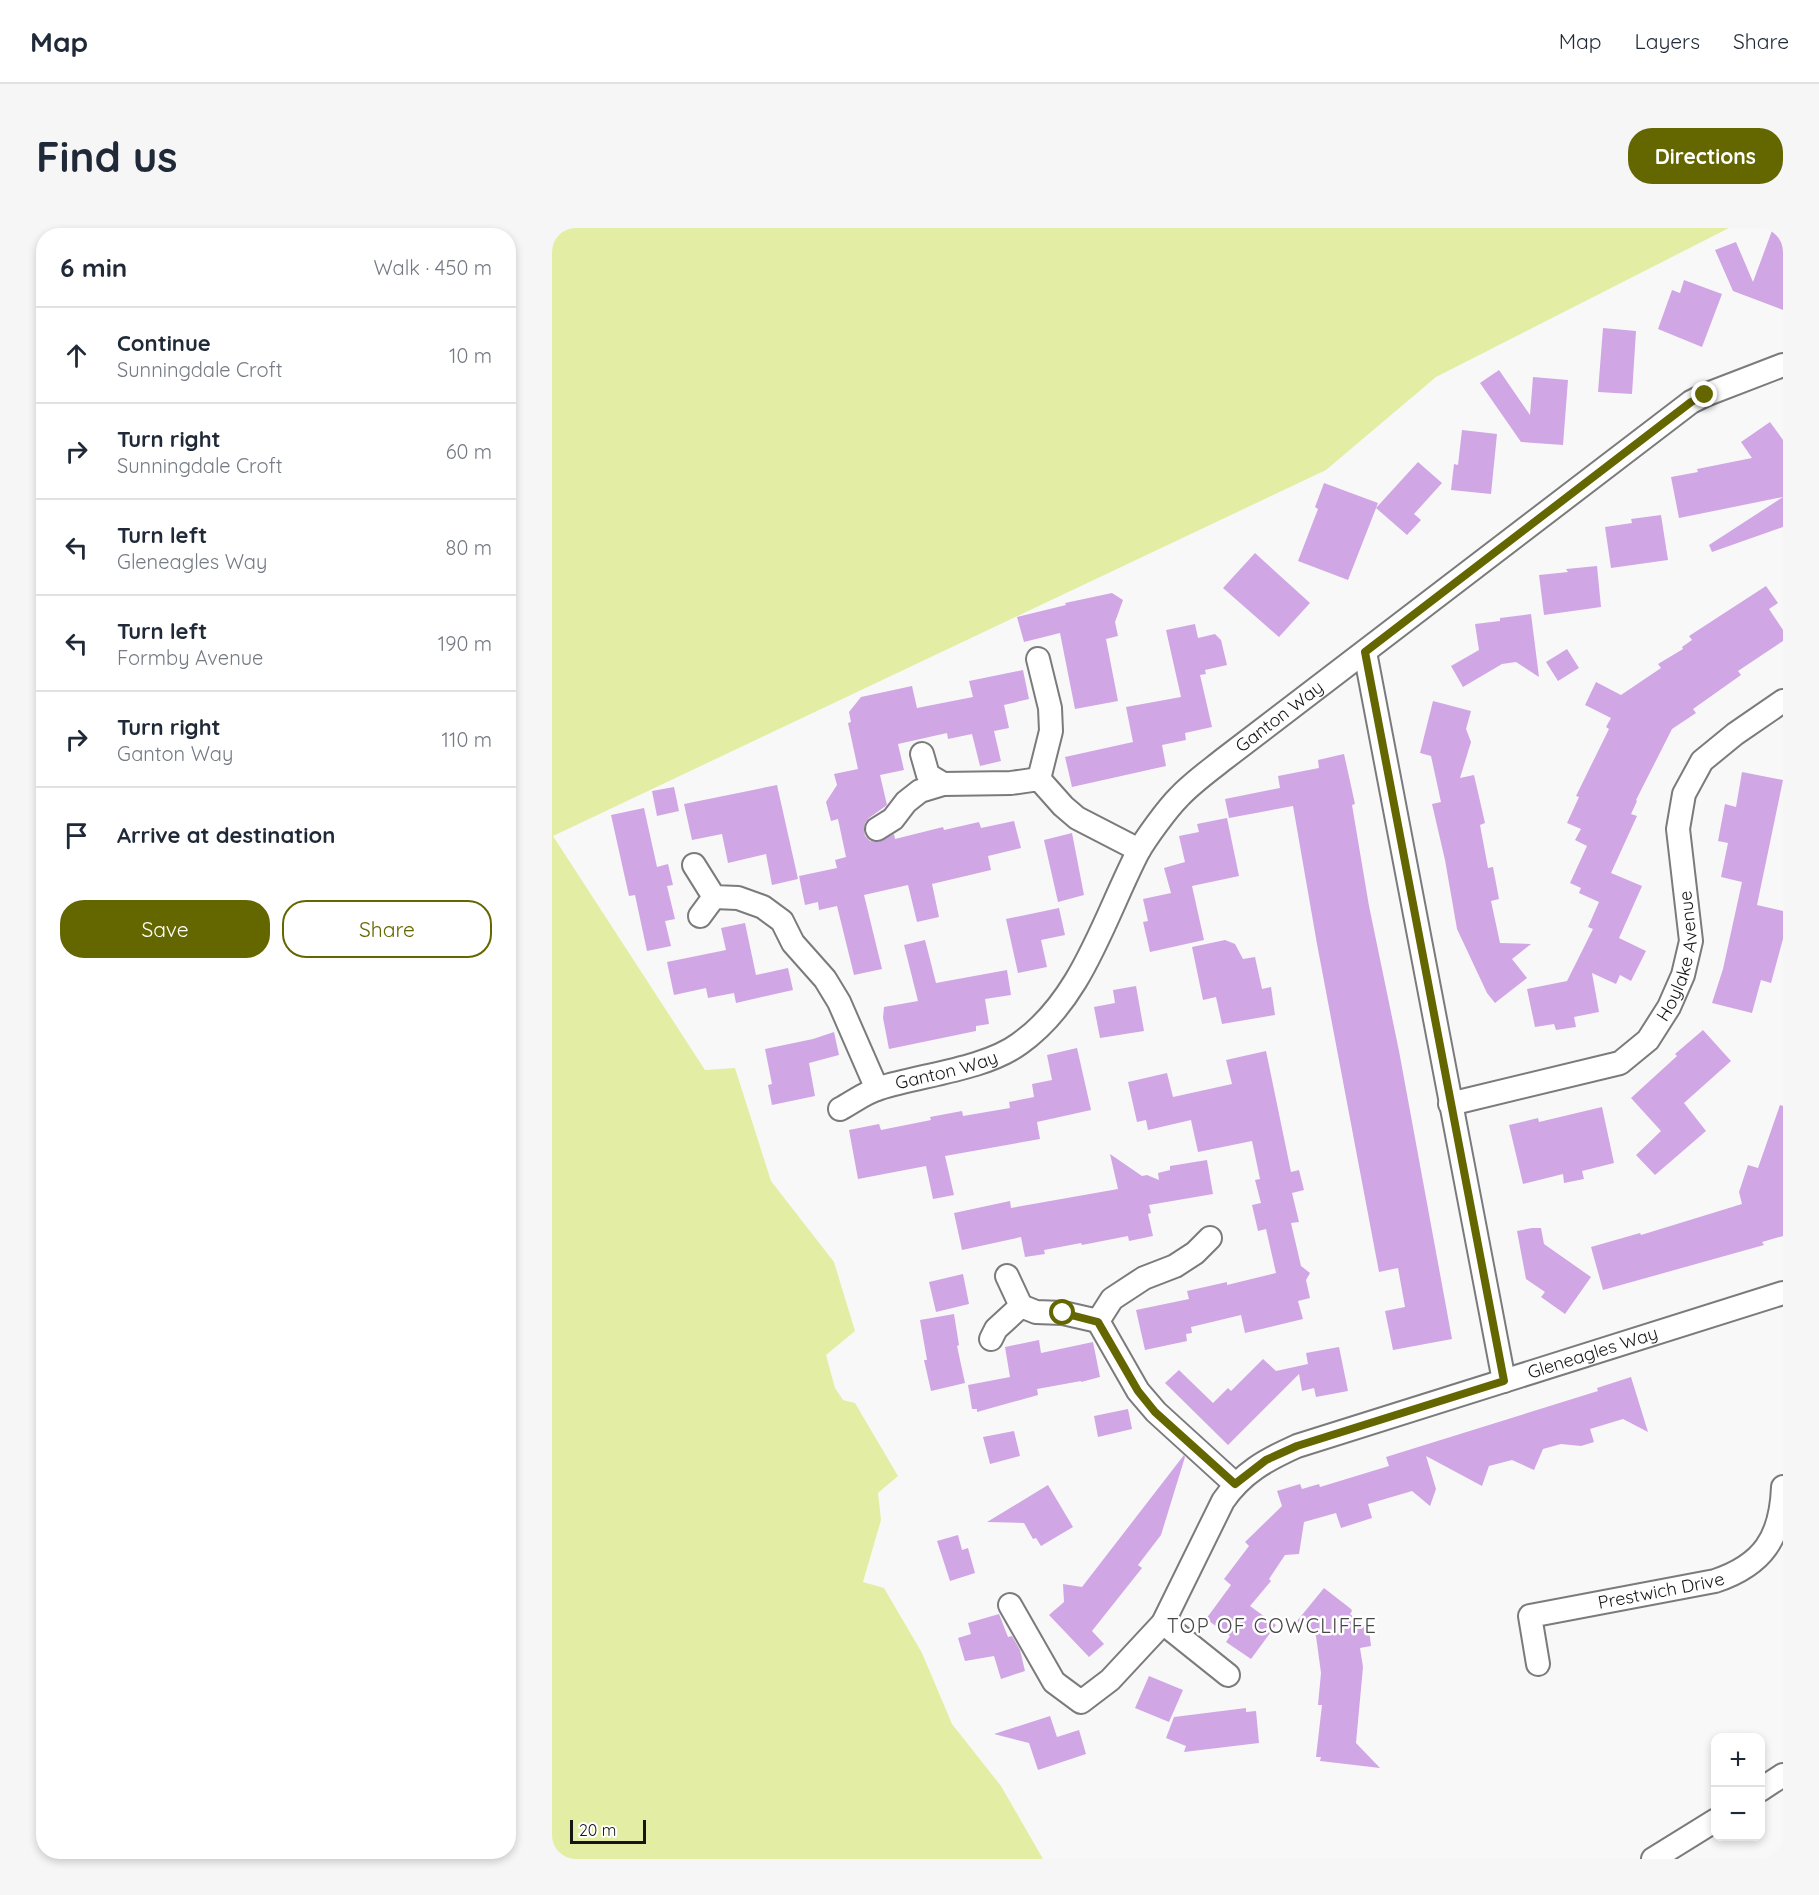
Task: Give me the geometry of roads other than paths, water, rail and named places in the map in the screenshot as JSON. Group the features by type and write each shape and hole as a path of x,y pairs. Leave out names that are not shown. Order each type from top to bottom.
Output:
{"street":[{"name":"Ganton Way","path":"840,1109 877,1089 995,1058 1018,1045 1055,1011 1082,967 1139,850 1178,798 1224,759 1691,402 1783,365"},
{"path":"1365,652 1504,1381"},
{"path":"1038,659 1050,708 1051,731 1039,779"},
{"name":"Hoylake Avenue","path":"1450,1104 1620,1063 1648,1040 1669,1007 1683,975 1692,941 1677,829 1684,794 1702,762 1735,734 1783,701"},
{"path":"922,754 928,775 943,784"},
{"path":"1039,779 1077,818 1139,850"},
{"path":"877,829 893,819 906,802 921,791 943,784 1011,783 1039,779"},
{"path":"694,865 714,897"},
{"path":"714,897 738,898 764,907 782,921 793,943 825,979 839,1002 877,1089"},
{"path":"700,916 714,897"},
{"path":"1098,1322 1112,1299 1144,1278 1175,1266 1210,1238"},
{"path":"1007,1276 1021,1306 1036,1312 1063,1313 1098,1322 1138,1391 1150,1405 1235,1484"},
{"name":"Gleneagles Way","path":"1010,1605 1054,1682 1081,1702 1110,1680 1163,1623 1223,1501 1235,1484 1266,1460 1297,1446 1783,1293"},
{"path":"991,1339 996,1329 1021,1306"},
{"name":"Prestwich Drive","path":"1538,1664 1530,1616 1714,1581 1736,1574 1755,1561 1772,1538 1779,1522 1783,1487"},
{"path":"1163,1623 1228,1674"},
{"path":"1765,1787 1783,1775"},
{"path":"1653,1859 1711,1823"}],"district":[{"name":"TOP OF COWCLIFFE","path":"1272,1626"}]}
